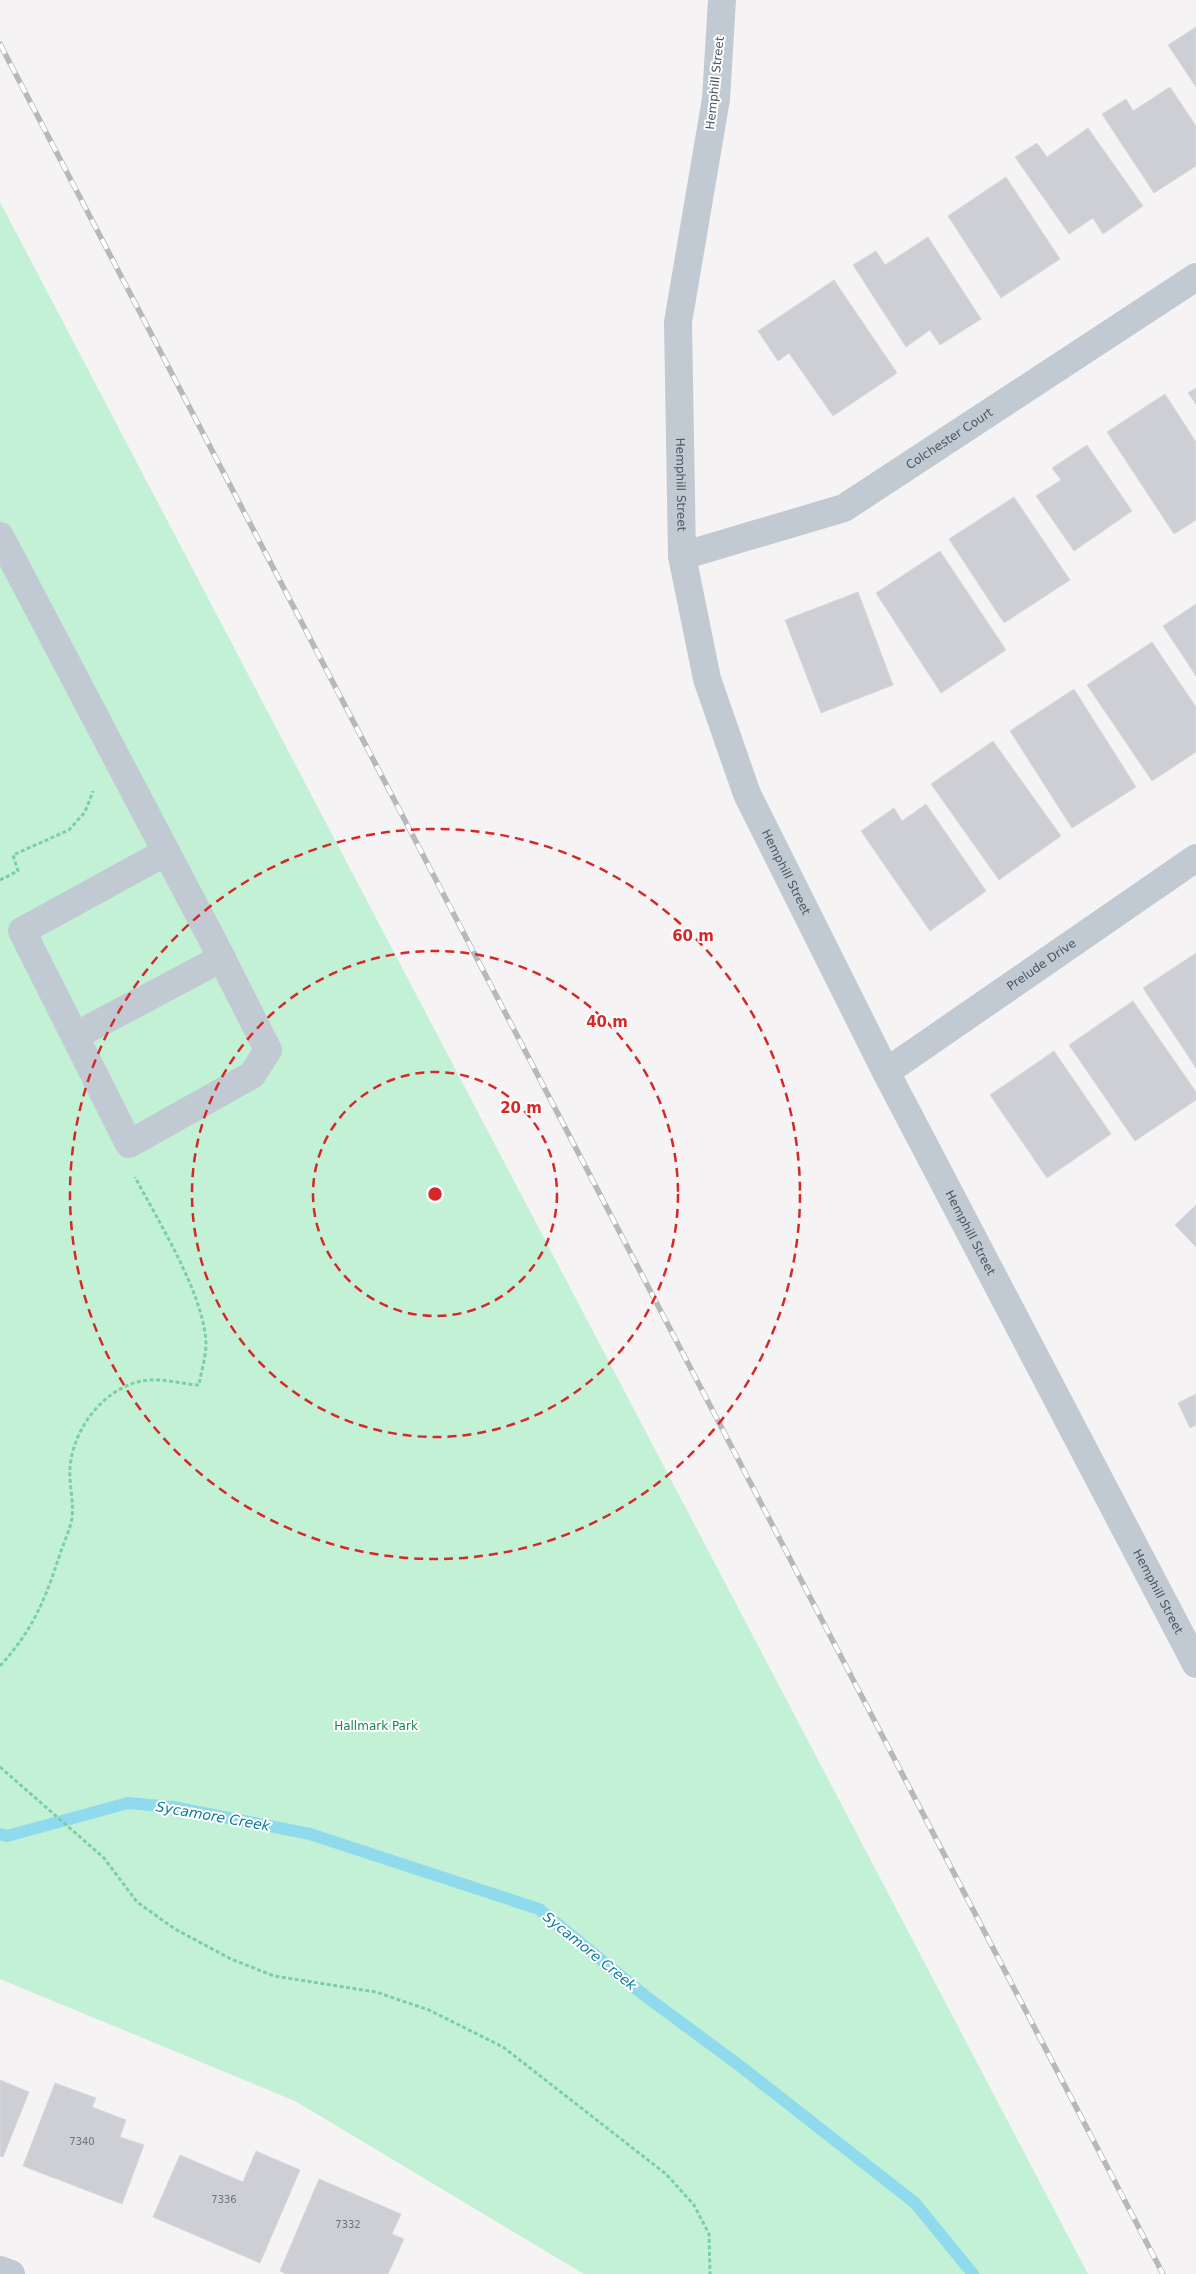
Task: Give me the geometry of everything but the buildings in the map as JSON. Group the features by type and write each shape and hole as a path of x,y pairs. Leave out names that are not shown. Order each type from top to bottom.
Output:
{"street":[{"name":"Hemphill Street","path":"722,0 716,99 678,322 682,556 707,679 747,794 886,1072 1196,1664"},
{"name":"Colchester Court","path":"682,556 844,508 1196,277"},
{"path":"0,536 222,958 268,1050 252,1075 130,1144 22,931 166,852"},
{"name":"Prelude Drive","path":"886,1072 1196,858"},
{"path":"75,1036 222,958"},
{"path":"0,2270 11,2274"}],"path":[{"path":"0,880 18,871 13,856 69,830 85,812 95,786"},
{"path":"0,1666 19,1646 44,1602 72,1518 70,1468 76,1440 87,1419 106,1399 126,1385 151,1380 199,1386 206,1344 200,1315 187,1278 134,1175"},
{"path":"0,1768 104,1858 137,1902 175,1929 231,1959 274,1976 376,1992 429,2010 503,2047 610,2129 672,2180 694,2205 709,2234 710,2274"}],"green space":[{"name":"Hallmark Park","path":"0,202 1088,2274 584,2274 295,2101 0,1979"}],"waterway":[{"name":"Sycamore Creek","path":"0,1834 7,1836 128,1803 173,1807 310,1834 539,1909 644,1995 740,2066 915,2203 973,2274"}],"railway":[{"path":"0,44 1163,2274"}]}
